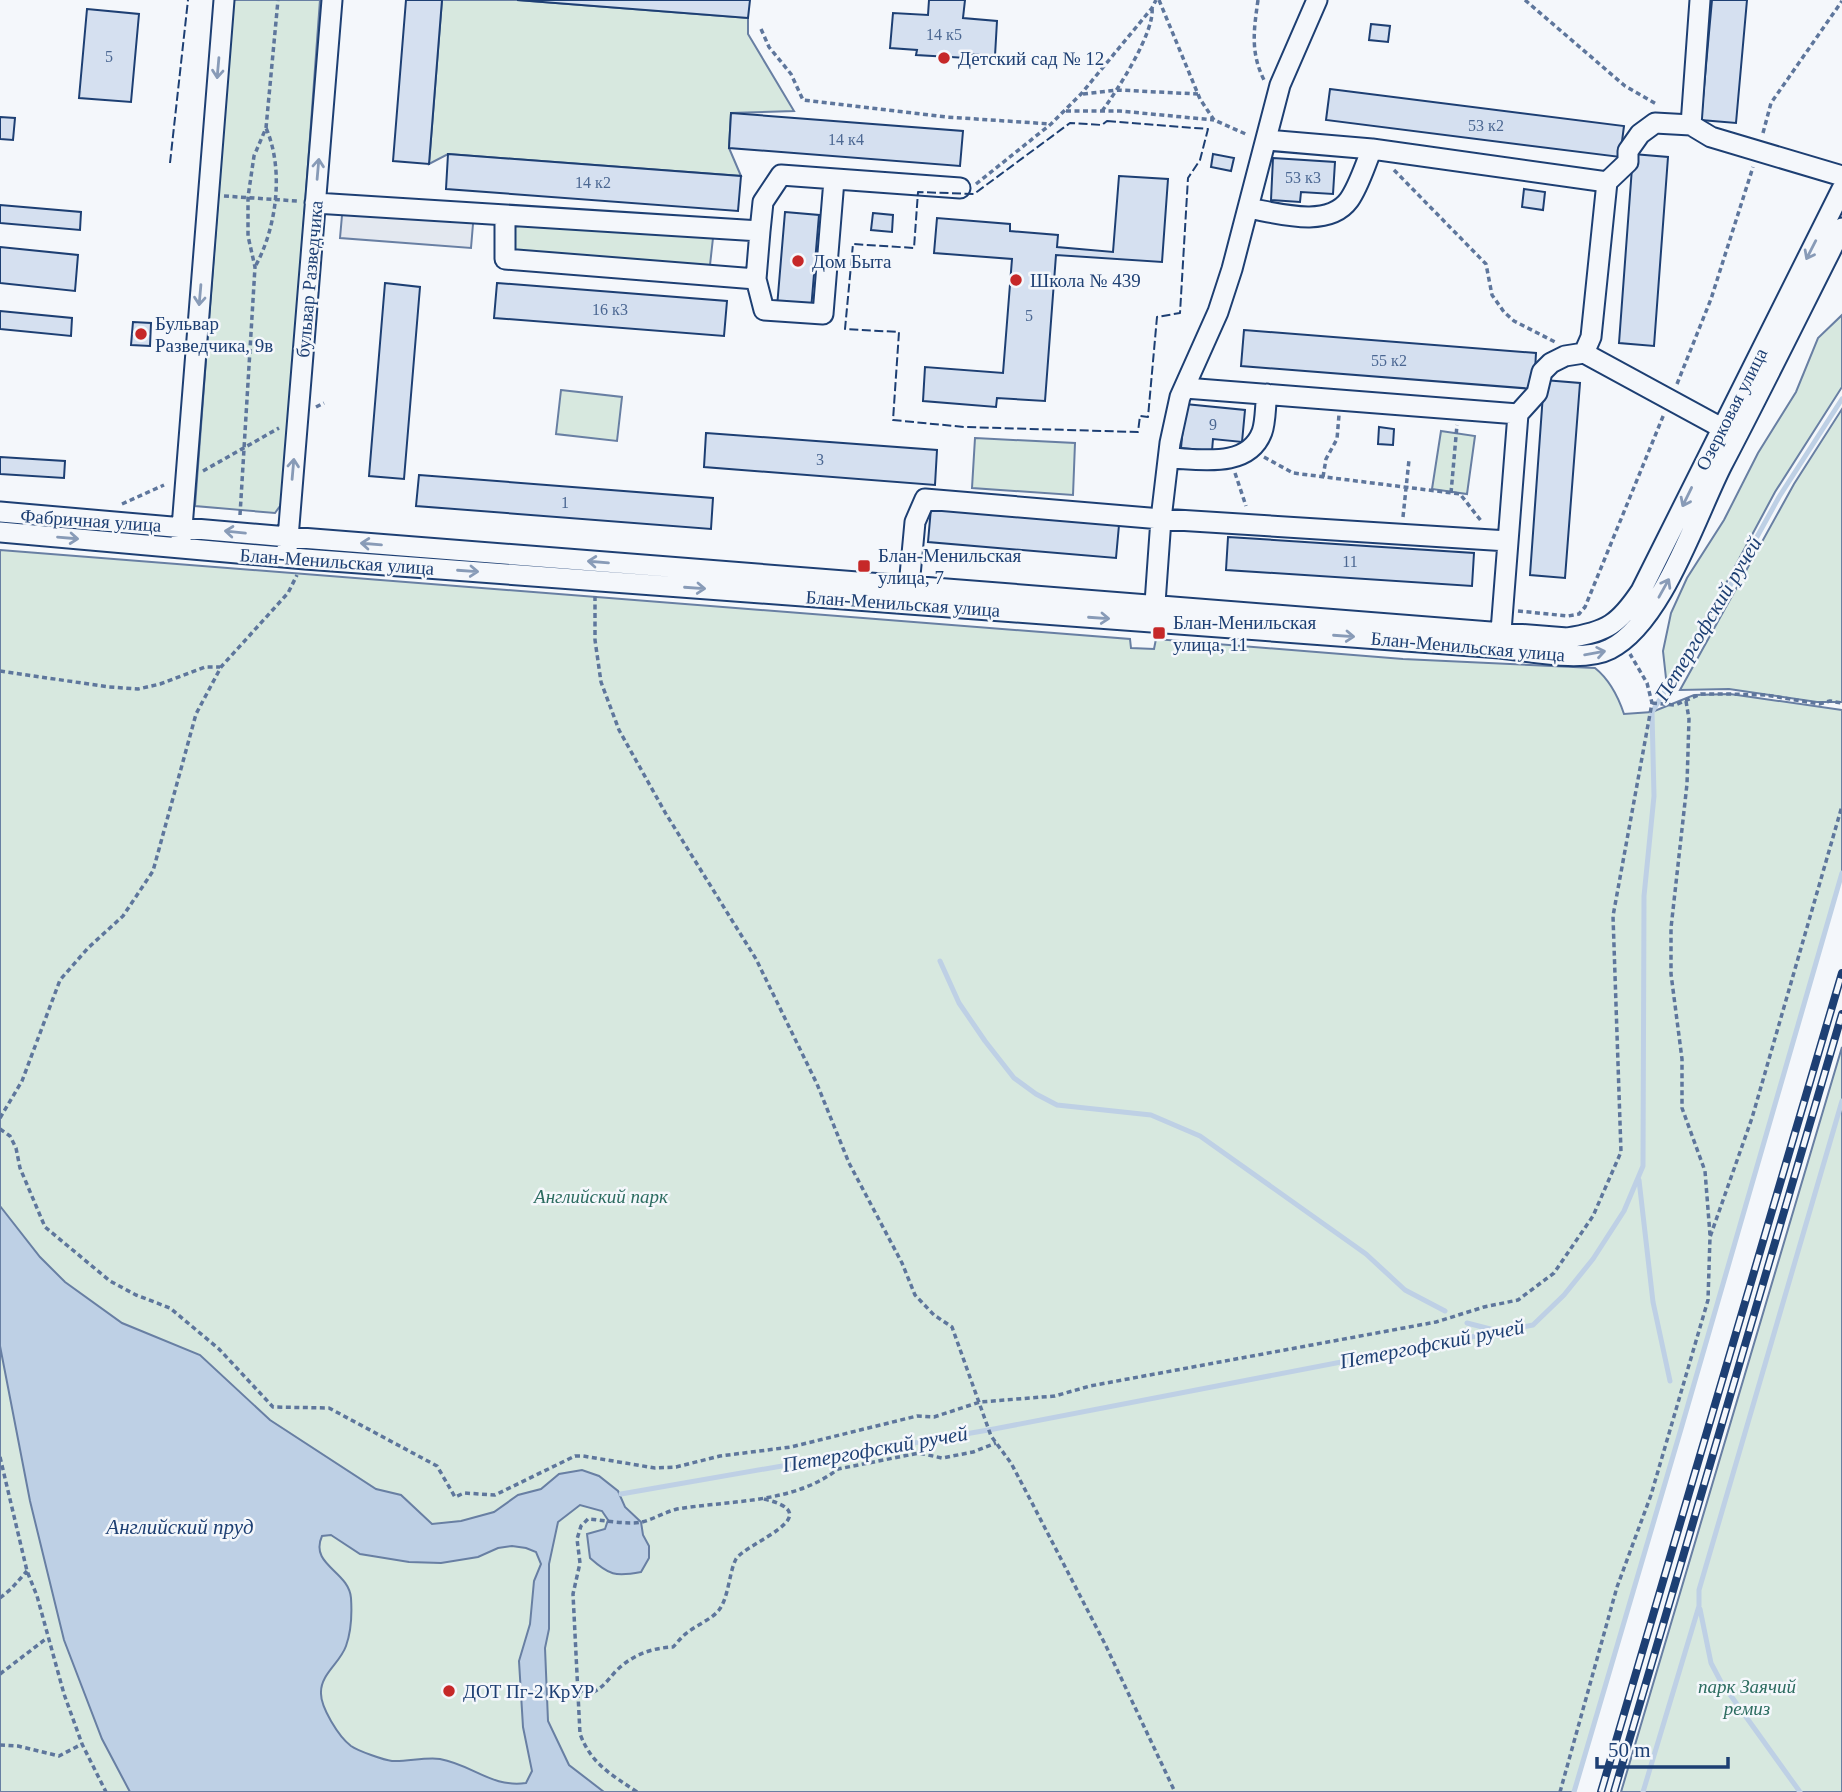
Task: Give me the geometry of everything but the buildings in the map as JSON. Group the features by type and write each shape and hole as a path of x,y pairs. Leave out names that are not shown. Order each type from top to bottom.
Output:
{"street":[{"path":"180,548 224,0"},
{"name":"бульвар Разведчика","path":"293,563 288,537 332,0"},
{"path":"1154,614 1170,443 1185,388 1218,312 1280,85 1317,0"},
{"path":"1690,125 1700,0"},
{"path":"1584,353 1591,337 1607,182 1628,162 1628,151 1640,134 1655,123 1690,125 1711,137 1842,176"},
{"path":"1266,140 1372,149 1607,182"},
{"path":"1248,208 1292,216 1320,216 1341,209 1350,199 1372,149"},
{"path":"834,180 823,314 764,310 756,279 763,202 781,175 960,188"},
{"name":"Озерковая улица","path":"1730,432 1842,189"},
{"path":"315,203 760,231"},
{"path":"505,215 505,259 756,279"},
{"name":"Озерковая улица","path":"1618,633 1624,616 1641,591 1842,228"},
{"path":"1500,640 1503,610 1502,541 1518,414 1537,393 1542,372 1551,363 1565,356 1584,353 1730,432"},
{"path":"1185,388 1518,414"},
{"path":"1169,458 1230,459 1251,449 1262,432 1267,394"},
{"path":"908,595 915,522 925,499 1161,519 1502,541"},
{"name":"Фабричная улица","path":"0,512 182,527"},
{"name":"Блан-Менильская улица","path":"182,527 908,595 1500,640 1618,633"},
{"name":"Фабричная улица","path":"0,532 180,548"},
{"name":"Блан-Менильская улица","path":"180,548 293,563 908,595"}],"path":[{"path":"240,515 255,267 248,236 248,197 254,156 265,128 278,0"},
{"path":"960,188 976,184 1051,124 1081,94 1158,0"},
{"path":"1158,0 1198,94 1214,120"},
{"path":"1258,0 1253,35 1254,50 1258,68 1269,87"},
{"path":"1525,0 1625,86 1658,105"},
{"path":"1760,144 1771,103 1842,1"},
{"path":"1102,111 1118,90 1153,18 1152,8"},
{"path":"761,29 769,47 791,74 803,100 946,117 1051,124"},
{"path":"1081,94 1118,90 1198,94"},
{"path":"1064,111 1102,111 1214,120 1254,138 1266,140"},
{"path":"255,267 267,244 274,200 276,164 272,143 265,128"},
{"path":"1372,149 1486,264 1492,295 1514,321 1550,340 1584,353"},
{"path":"1503,610 1568,616 1579,614 1585,607 1711,299 1756,155"},
{"path":"208,195 315,203"},
{"path":"1323,477 1325,459 1337,439 1341,400"},
{"path":"1451,493 1458,409"},
{"path":"202,472 290,422"},
{"path":"1251,449 1293,473 1460,494 1502,541"},
{"path":"1230,459 1252,525"},
{"path":"1402,534 1409,460"},
{"path":"122,504 164,485"},
{"path":"0,1118 22,1081 60,980 88,948 123,916 153,871 197,714 221,667 288,593 293,563"},
{"path":"596,580 595,640 601,682 620,730 666,814 756,959 817,1084 849,1163 902,1263 915,1295 934,1315 952,1327 991,1436 1012,1463 1056,1548 1175,1792"},
{"path":"0,1129 10,1136 16,1148 20,1168 45,1227 60,1241 110,1281 170,1308 219,1349 274,1407 329,1408 437,1466 455,1497 464,1493 495,1495 575,1456 655,1468 676,1467 720,1456 791,1447 916,1416 934,1417 980,1402 1055,1396 1090,1386 1450,1319 1484,1307 1518,1300 1554,1273 1593,1216 1621,1152 1613,916 1654,703 1639,666 1618,633"},
{"path":"0,671 138,689 160,684 205,667 221,667"},
{"path":"1654,703 1675,705 1701,694 1766,695 1819,704 1830,701 1842,703"},
{"path":"1560,1792 1617,1587 1651,1495 1708,1300 1710,1237 1705,1171 1682,1108 1682,1059 1671,974 1671,928 1686,784 1689,719 1686,701"},
{"path":"1710,1237 1752,1118 1842,806"},
{"path":"637,1792 600,1766 587,1751 580,1734 573,1594 580,1563 576,1539 581,1526 588,1519 641,1522 677,1510 799,1490 827,1478 838,1469 919,1453 942,1458 973,1452 996,1443"},
{"path":"0,1457 27,1571 37,1596 47,1638 82,1744 106,1792"},
{"path":"579,1689 585,1695 596,1692 634,1657 660,1648 673,1647 685,1634 719,1610 736,1559 751,1546 782,1529 788,1517 788,1510 784,1505 762,1498"},
{"path":"0,1598 11,1590 27,1571"},
{"path":"0,1674 47,1638"},
{"path":"0,1745 18,1746 59,1756 82,1744"}],"green space":[{"path":"233,0 320,0 284,493 275,513 195,506"},
{"path":"442,0 517,0 748,18 748,34 794,111 731,113 729,148 741,176 448,154 429,164"},
{"path":"505,215 714,229 709,274 505,259"},
{"path":"1842,315 1842,387 1775,492 1672,684 1666,678 1663,651 1671,613 1687,578 1724,520 1758,453 1796,392 1818,338"},
{"path":"561,390 622,397 617,441 556,434"},
{"path":"1842,409 1842,702 1817,702 1729,689 1680,690 1794,484"},
{"path":"1441,431 1475,436 1467,494 1432,489"},
{"path":"975,438 1075,443 1073,495 972,488"},
{"name":"Английский парк","path":"0,550 1130,639 1131,648 1154,649 1156,639 1403,659 1595,668 1613,689 1624,714 1652,712 1694,695 1730,694 1842,710 1842,873 1574,1792 0,1792"},
{"name":"парк Заячий ремиз","path":"1842,1047 1842,1792 1621,1792"}],"shaded area":[{"path":"343,204 474,212 471,248 340,238"}],"water":[{"name":"Английский пруд","path":"0,1206 40,1257 65,1282 122,1323 200,1355 270,1420 376,1489 401,1495 432,1524 461,1521 494,1512 518,1495 541,1489 559,1474 582,1470 599,1476 618,1491 625,1507 641,1522 643,1535 649,1546 649,1558 641,1572 613,1573 590,1558 587,1534 605,1529 608,1520 602,1511 580,1505 558,1522 549,1564 549,1629 545,1648 548,1721 569,1765 604,1792 130,1792 102,1739 64,1640 30,1501 0,1346","holes":["331,1535 360,1554 409,1562 441,1563 478,1557 498,1548 512,1546 536,1552 541,1564 534,1581 530,1624 519,1661 523,1727 532,1771 526,1783 503,1782 440,1759 383,1759 351,1746 336,1729 324,1706 321,1692 327,1674 346,1646 351,1622 351,1598 344,1581 321,1554 319,1546 322,1536"]}],"waterway":[{"name":"Петергофский ручей","path":"621,1494 994,1429 1533,1325 1564,1295 1593,1259 1624,1211 1643,1166 1644,896 1654,796 1652,712 1726,593 1779,497 1842,399"},
{"path":"1574,1792 1842,873"},
{"path":"940,961 959,1003 985,1041 1014,1078 1036,1094 1057,1105 1151,1115 1200,1136 1366,1254 1405,1290 1445,1311"},
{"path":"1643,1792 1699,1606 1699,1590 1842,1101"},
{"path":"1639,1180 1653,1302 1670,1381"},
{"path":"1467,1323 1494,1330"},
{"path":"1700,1609 1711,1663 1721,1682 1800,1792"}],"railway":[{"path":"1601,1792 1842,973"},
{"path":"1614,1792 1842,1014"}],"fence":[{"path":"170,163 188,0"},
{"path":"1107,121 1208,129 1200,160 1188,178 1180,313 1157,317 1148,417 1140,416 1138,432 964,427 893,420 899,332 845,329 853,244 914,248 918,192 974,194 1070,123 1102,125 1107,121"}],"place":[{"name":"Детский сад № 12","path":"944,58"},
{"name":"Дом Быта","path":"798,261"},
{"name":"Школа № 439","path":"1016,280"},
{"name":"Бульвар Разведчика, 9в","path":"141,334"},
{"name":"Блан-Менильская улица, 7","path":"864,566"},
{"name":"Блан-Менильская улица, 11","path":"1159,633"},
{"name":"ДОТ Пг-2 КрУР","path":"449,1691"}]}
